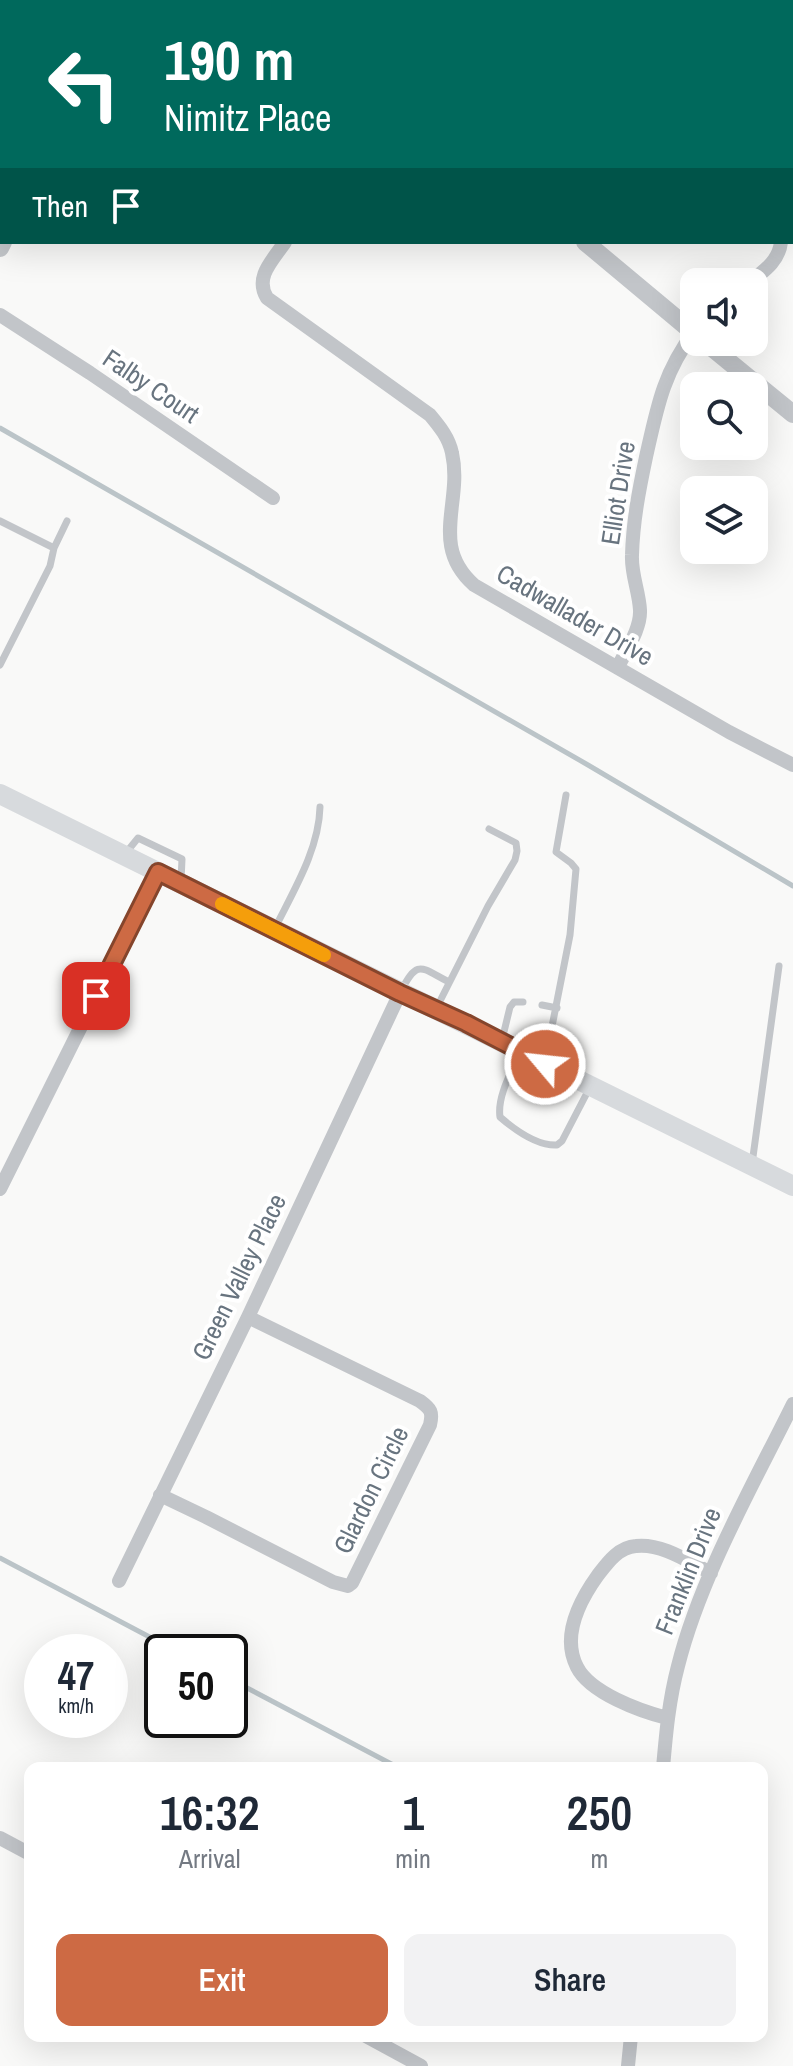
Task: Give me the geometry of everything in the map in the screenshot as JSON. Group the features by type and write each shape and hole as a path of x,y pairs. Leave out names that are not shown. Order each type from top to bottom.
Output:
{"main road":[{"path":"0,794 793,1186"}],"street":[{"name":"Cadwallader Drive","path":"284,244 262,277 262,291 267,298 430,415 449,443 454,471 450,546 460,570 474,585 729,732 793,765"},
{"path":"587,244 680,321"},
{"path":"768,268 780,244"},
{"name":"Falby Court","path":"0,315 273,498"},
{"name":"Elliot Drive","path":"618,667 640,614 631,559 635,507 660,395 680,353"},
{"path":"722,356 793,414"},
{"path":"0,1189 158,872"},
{"name":"Green Valley Place","path":"119,1581 248,1317 400,993"},
{"name":"Glardon Circle","path":"160,1495 333,1582 343,1586 352,1583 430,1425 432,1412 420,1401 248,1317"},
{"name":"Franklin Drive","path":"663,1762 667,1718 684,1643 711,1573 793,1404"},
{"path":"667,1718 618,1701 582,1674 575,1665 573,1651 572,1632 576,1614 584,1595 606,1565 619,1552 634,1546 652,1546 711,1573"},
{"path":"0,1838 24,1851"},
{"path":"377,2042 421,2066"},
{"path":"628,2066 630,2042"}],"lane":[{"path":"0,521 54,548"},
{"path":"0,665 50,566 54,548 67,521"},
{"path":"545,1064 570,935 576,869 556,852 566,795"},
{"path":"274,930 312,847 320,825 320,807"},
{"path":"436,1009 515,860 516,843 489,829"},
{"path":"124,855 138,838 160,847 182,859 181,883"},
{"path":"752,1166 779,966"},
{"path":"400,993 410,973 417,969 449,982"},
{"path":"502,1042 510,1007 514,1002 523,1002"},
{"path":"542,1005 557,1008"},
{"path":"521,1052 501,1101 500,1117 539,1143 548,1146 562,1141 591,1087"}],"waterway":[{"path":"0,428 793,886"},
{"path":"0,1558 144,1634"},
{"path":"248,1688 388,1762"}],"slow traffic":[{"path":"222,904 324,955"}],"route":[{"path":"96,996 158,872 545,1064"}]}
